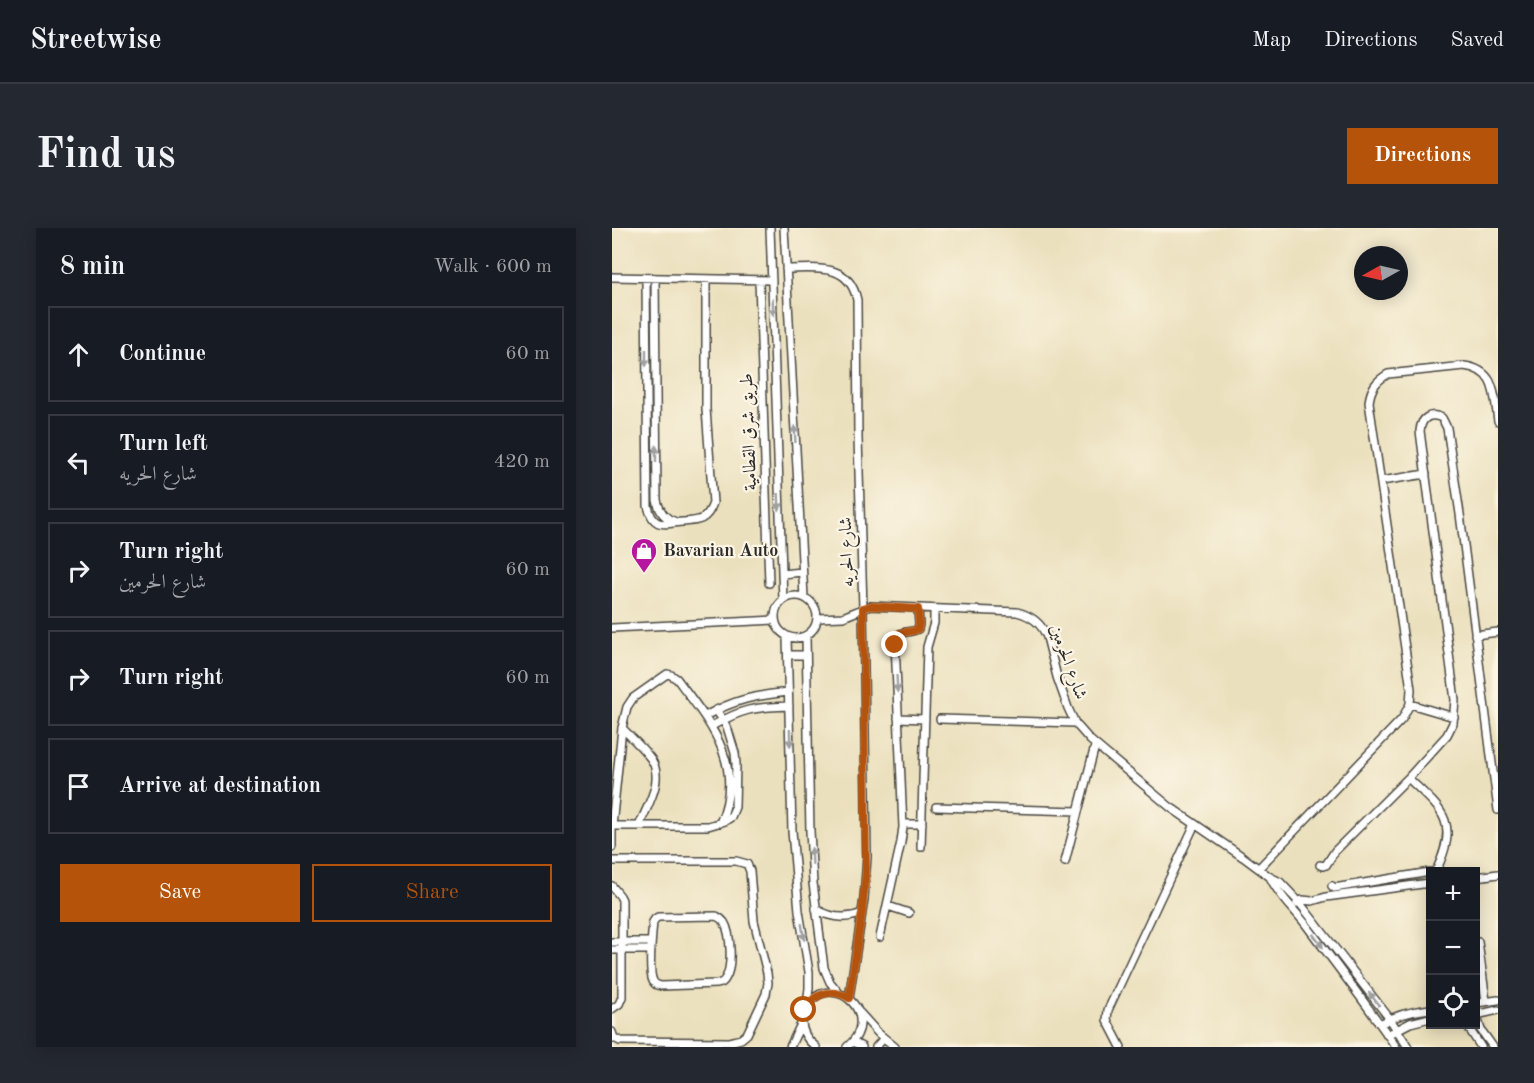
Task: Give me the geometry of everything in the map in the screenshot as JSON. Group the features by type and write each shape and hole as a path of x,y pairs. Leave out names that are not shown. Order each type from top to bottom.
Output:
{"street":[{"path":"770,228 783,600"},
{"path":"784,228 804,597"},
{"name":"شارع الحريه","path":"786,269 831,269 848,280 856,294 867,857 862,913 849,998"},
{"path":"612,277 772,280"},
{"path":"646,278 649,509 654,520 662,525 701,520 709,512 713,503 706,409 705,279"},
{"path":"655,278 658,504 669,519 679,522"},
{"name":"طريق شرق القطامية","path":"759,280 769,583"},
{"path":"646,332 655,332"},
{"path":"775,351 790,350"},
{"path":"1259,868 1402,719 1410,704 1411,688 1369,402 1374,385 1388,374 1464,366 1476,367 1492,384 1498,421"},
{"path":"647,405 656,405"},
{"path":"1320,865 1326,865 1335,851 1408,778 1447,735 1454,717 1455,700 1420,426 1426,417 1432,415 1442,418 1447,428 1498,810"},
{"path":"1381,481 1426,474"},
{"path":"648,490 657,490"},
{"path":"782,574 802,572"},
{"path":"793,596 804,597 814,605 818,618 814,629 806,637 800,639 787,637 779,630 775,620 776,609 783,600 793,596"},
{"name":"شارع الحرمين","path":"818,618 843,617 870,606 1017,612 1033,618 1039,623 1047,637 1057,677 1075,723 1095,746 1162,800 1280,882 1299,902 1408,1047"},
{"path":"880,937 903,824 895,639 902,632 918,629 918,609"},
{"path":"921,847 927,647 934,623 934,609"},
{"path":"612,628 775,620"},
{"path":"1475,635 1498,633"},
{"path":"787,637 794,858 809,972 807,1005"},
{"path":"806,637 811,839 816,909 824,968 830,982 839,993"},
{"path":"788,655 806,655"},
{"path":"612,847 612,826 625,712 633,698 667,674 675,677 712,726 722,745 729,790 720,823"},
{"path":"705,716 727,704 751,697 789,692"},
{"path":"1410,704 1454,717"},
{"path":"712,726 739,712 753,708 789,706"},
{"path":"612,826 708,826 729,819 735,810 737,776 735,753 728,730 716,710"},
{"path":"898,718 925,719"},
{"path":"940,719 1075,723"},
{"path":"622,728 651,760 656,773 655,787 639,826"},
{"path":"1065,862 1095,746"},
{"path":"728,776 737,776"},
{"path":"1408,778 1437,806 1445,822 1447,830 1445,848 1438,867"},
{"path":"936,807 1078,811"},
{"path":"903,824 922,824"},
{"path":"1121,1047 1107,1020 1108,1010 1195,824"},
{"path":"612,861 736,861 747,864 750,872 754,921 768,983 766,994 749,1030 745,1037 738,1040 729,1042 620,1041 614,1038 612,1032"},
{"path":"1332,886 1334,888 1426,873"},
{"path":"1480,876 1498,874"},
{"name":"شارع الحرمين","path":"1270,877 1396,1047"},
{"path":"1404,877 1405,886"},
{"path":"1392,878 1393,888"},
{"path":"1292,907 1305,900 1312,901 1326,897 1426,884"},
{"path":"612,886 622,900 623,942 622,997 619,1004 612,1009"},
{"path":"1299,915 1312,901"},
{"path":"888,906 909,913"},
{"path":"816,909 836,917 862,913"},
{"path":"719,917 724,923 729,941 730,959 727,976 723,982 717,984 658,986 652,978 651,950 653,922 656,918 719,917"},
{"path":"612,942 651,942"},
{"path":"612,951 651,950"},
{"path":"1480,957 1486,1001"},
{"path":"809,972 824,968"},
{"path":"816,1047 807,1039 803,1031 804,1010 813,998 830,992 849,998 858,1011 895,1047"},
{"path":"1480,1002 1498,999"},
{"path":"1380,1024 1406,1013 1426,1010"},
{"path":"1480,1014 1498,1010"},
{"path":"858,1011 860,1027 850,1044 862,1047"},
{"path":"1387,1035 1417,1020 1426,1019"},
{"path":"790,1047 802,1022"},
{"path":"1480,1027 1493,1047"},
{"path":"1469,1029 1481,1047"},
{"path":"876,1047 884,1038"}],"place":[{"name":"Bavarian Auto","path":"644,574"}],"route":[{"path":"804,1010 813,998 821,994 839,993 849,998 862,913 867,857 863,608 870,606 918,609 918,629 900,633 895,639 895,645"}]}
